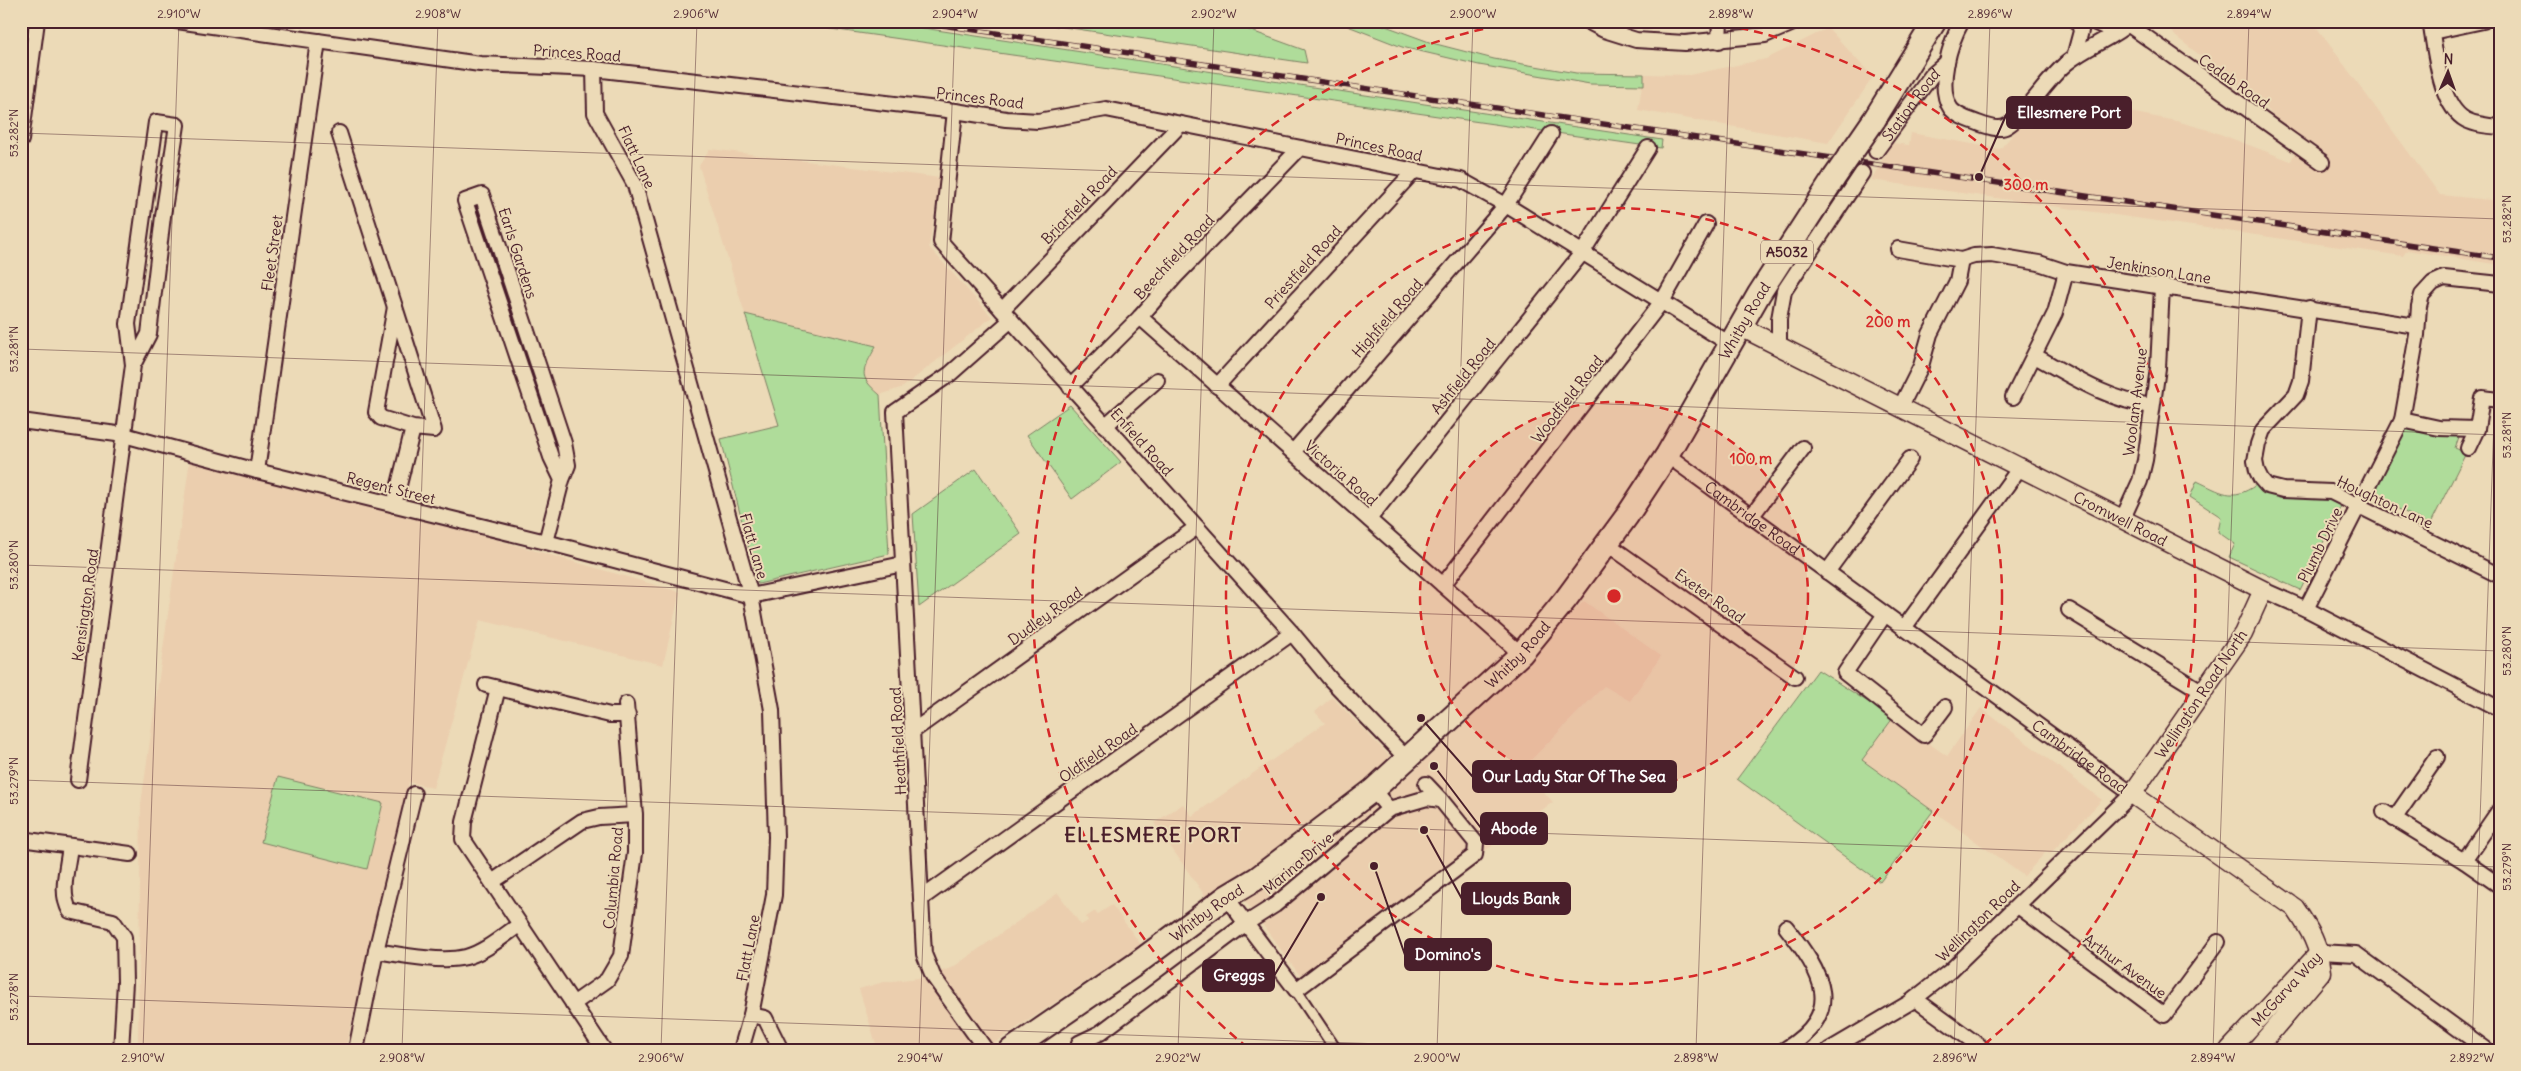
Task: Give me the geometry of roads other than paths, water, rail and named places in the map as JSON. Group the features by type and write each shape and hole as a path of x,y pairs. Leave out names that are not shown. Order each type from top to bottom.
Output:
{"main road":[{"name":"Station Road","path":"1874,120 1935,21"},
{"name":"Whitby Road","path":"1011,1050 1136,964 1226,897 1256,879 1373,790 1408,760 1521,654 1566,599 1627,516 1667,455 1760,294 1834,178 1874,120"}],"street":[{"path":"21,140 36,21"},
{"name":"Princes Road","path":"177,21 480,64 594,69 955,111 1006,119 1038,121 1106,109 1461,180 1663,300 1736,335"},
{"path":"1587,21 1604,30 1636,40 1684,43 1765,35 1798,21"},
{"path":"1719,41 1720,21"},
{"name":"Station Road","path":"1962,21 1951,44 1947,62 1946,92 1950,107 1960,117 1991,127 2008,125 2062,67 2074,57"},
{"path":"2074,57 2081,32 2078,21"},
{"path":"2091,21 2105,27 2130,23"},
{"path":"2483,21 2431,27 2441,82 2455,111 2465,119 2500,127"},
{"path":"2074,57 2130,23"},
{"name":"Cedab Road","path":"2130,23 2322,162"},
{"name":"Fleet Street","path":"257,471 318,41"},
{"name":"Station Road","path":"1876,151 1932,75 1947,62"},
{"name":"Flatt Lane","path":"594,69 595,113 635,185 751,596 772,710 776,828 772,914 751,1015 741,1050"},
{"name":"Enfield Road","path":"955,111 941,242 1292,633 1331,680 1408,760"},
{"path":"156,122 177,125 163,216 149,334 133,365 128,324 156,122"},
{"name":"Briarfield Road","path":"895,412 950,374 1006,316 1180,124"},
{"path":"340,132 434,430 413,428 381,418 376,412 395,307"},
{"name":"Highfield Road","path":"1293,452 1506,205 1551,134"},
{"name":"Beechfield Road","path":"1070,387 1140,317 1175,276 1300,148"},
{"name":"Ashfield Road","path":"1369,520 1582,253 1648,148"},
{"name":"Priestfield Road","path":"1217,386 1414,171"},
{"name":"Whitby Road","path":"1779,346 1779,319 1784,291 1862,172"},
{"name":"Earls Gardens","path":"546,542 562,480 568,465 564,443 482,195 465,201 551,457 562,480"},
{"path":"143,212 163,216"},
{"name":"Woodfield Road","path":"1443,585 1663,300 1706,224"},
{"name":"Jenkinson Lane","path":"1898,249 1961,260 1974,256 1992,255 2039,263 2066,272 2416,326"},
{"path":"1901,406 1921,366 1930,334 1957,281 1961,260"},
{"path":"2013,397 2055,313 2066,272"},
{"name":"Plumb Drive","path":"2306,609 2402,420 2416,343 2416,326 2422,295 2433,283 2444,278 2500,284"},
{"name":"Woolam Avenue","path":"2123,518 2140,481 2145,460 2158,368 2162,287"},
{"name":"Houghton Lane","path":"2309,308 2298,388 2289,405 2273,417 2263,430 2258,444 2257,471 2267,486 2283,490 2331,492 2500,576"},
{"name":"Victoria Road","path":"1140,317 1521,654"},
{"name":"Earls Gardens","path":"506,324 523,319"},
{"name":"Cromwell Road","path":"1736,335 1779,346 2022,466 2500,709"},
{"path":"2035,356 2104,394 2128,402 2152,406"},
{"name":"Kensington Road","path":"78,780 133,365"},
{"path":"1105,426 1157,380"},
{"path":"2468,448 2477,429 2482,398 2500,400"},
{"name":"Heathfield Road","path":"895,412 924,954 933,976 986,1050"},
{"path":"2402,420 2439,428 2477,429"},
{"name":"Regent Street","path":"21,421 124,434 257,471 546,542 751,596"},
{"path":"394,505 413,428"},
{"path":"1751,517 1803,448"},
{"name":"Cambridge Road","path":"1667,455 2132,794 2296,908 2309,928 2320,952"},
{"path":"1827,572 1910,458"},
{"path":"1904,628 2022,466"},
{"name":"Dudley Road","path":"913,732 1197,528"},
{"name":"Exeter Road","path":"1606,543 1795,677"},
{"path":"751,596 903,564"},
{"name":"Wellington Road North","path":"2132,794 2243,634 2263,590"},
{"path":"2069,610 2203,692"},
{"path":"1885,614 1845,672 1924,735 1945,707"},
{"name":"Oldfield Road","path":"922,898 1292,633"},
{"name":"Columbia Road","path":"492,882 463,839 464,822 492,686 610,715 627,710 635,815 635,853 621,956 607,980 574,1004"},
{"path":"2437,757 2389,816 2464,861 2500,886"},
{"path":"1296,990 1475,855 1476,843 1426,784"},
{"path":"1373,790 1389,809 1427,798 1441,800"},
{"path":"356,1050 376,951 414,794"},
{"name":"Wellington Road","path":"1829,1050 1915,999 1950,971 2132,794"},
{"name":"Marina Drive","path":"1079,1043 1100,1033 1245,924 1275,905 1389,809"},
{"path":"2464,861 2500,809"},
{"path":"600,1048 574,1004 519,925 492,882 582,821 599,817 635,815"},
{"path":"21,839 130,854"},
{"path":"70,846 64,891 66,905 70,911 113,921 124,938 125,982 121,1050"},
{"path":"1226,897 1296,990 1336,1050"},
{"name":"Arthur Avenue","path":"2018,906 2164,1015 2218,941"},
{"path":"376,951 431,957 466,957 486,947 519,925"},
{"path":"1784,1050 1812,1030 1820,1012 1822,985 1808,954 1786,927"},
{"path":"2320,952 2356,954 2487,1050"},
{"name":"McGarva Way","path":"2229,1050 2320,952"},
{"name":"McGarva Way","path":"2256,1050 2322,972 2320,952"},
{"path":"1915,999 1985,1050"},
{"path":"751,1015 765,1018 781,1050"}],"railway":[{"path":"915,21 2500,258"}],"place":[{"name":"Ellesmere Port","path":"1979,177"},
{"name":"Our Lady Star Of The Sea","path":"1421,718"},
{"name":"Abode","path":"1434,766"},
{"name":"Lloyds Bank","path":"1424,830"},
{"name":"Domino's","path":"1374,866"},
{"name":"Greggs","path":"1321,897"}],"district":[{"name":"ELLESMERE PORT","path":"1153,834"}]}
